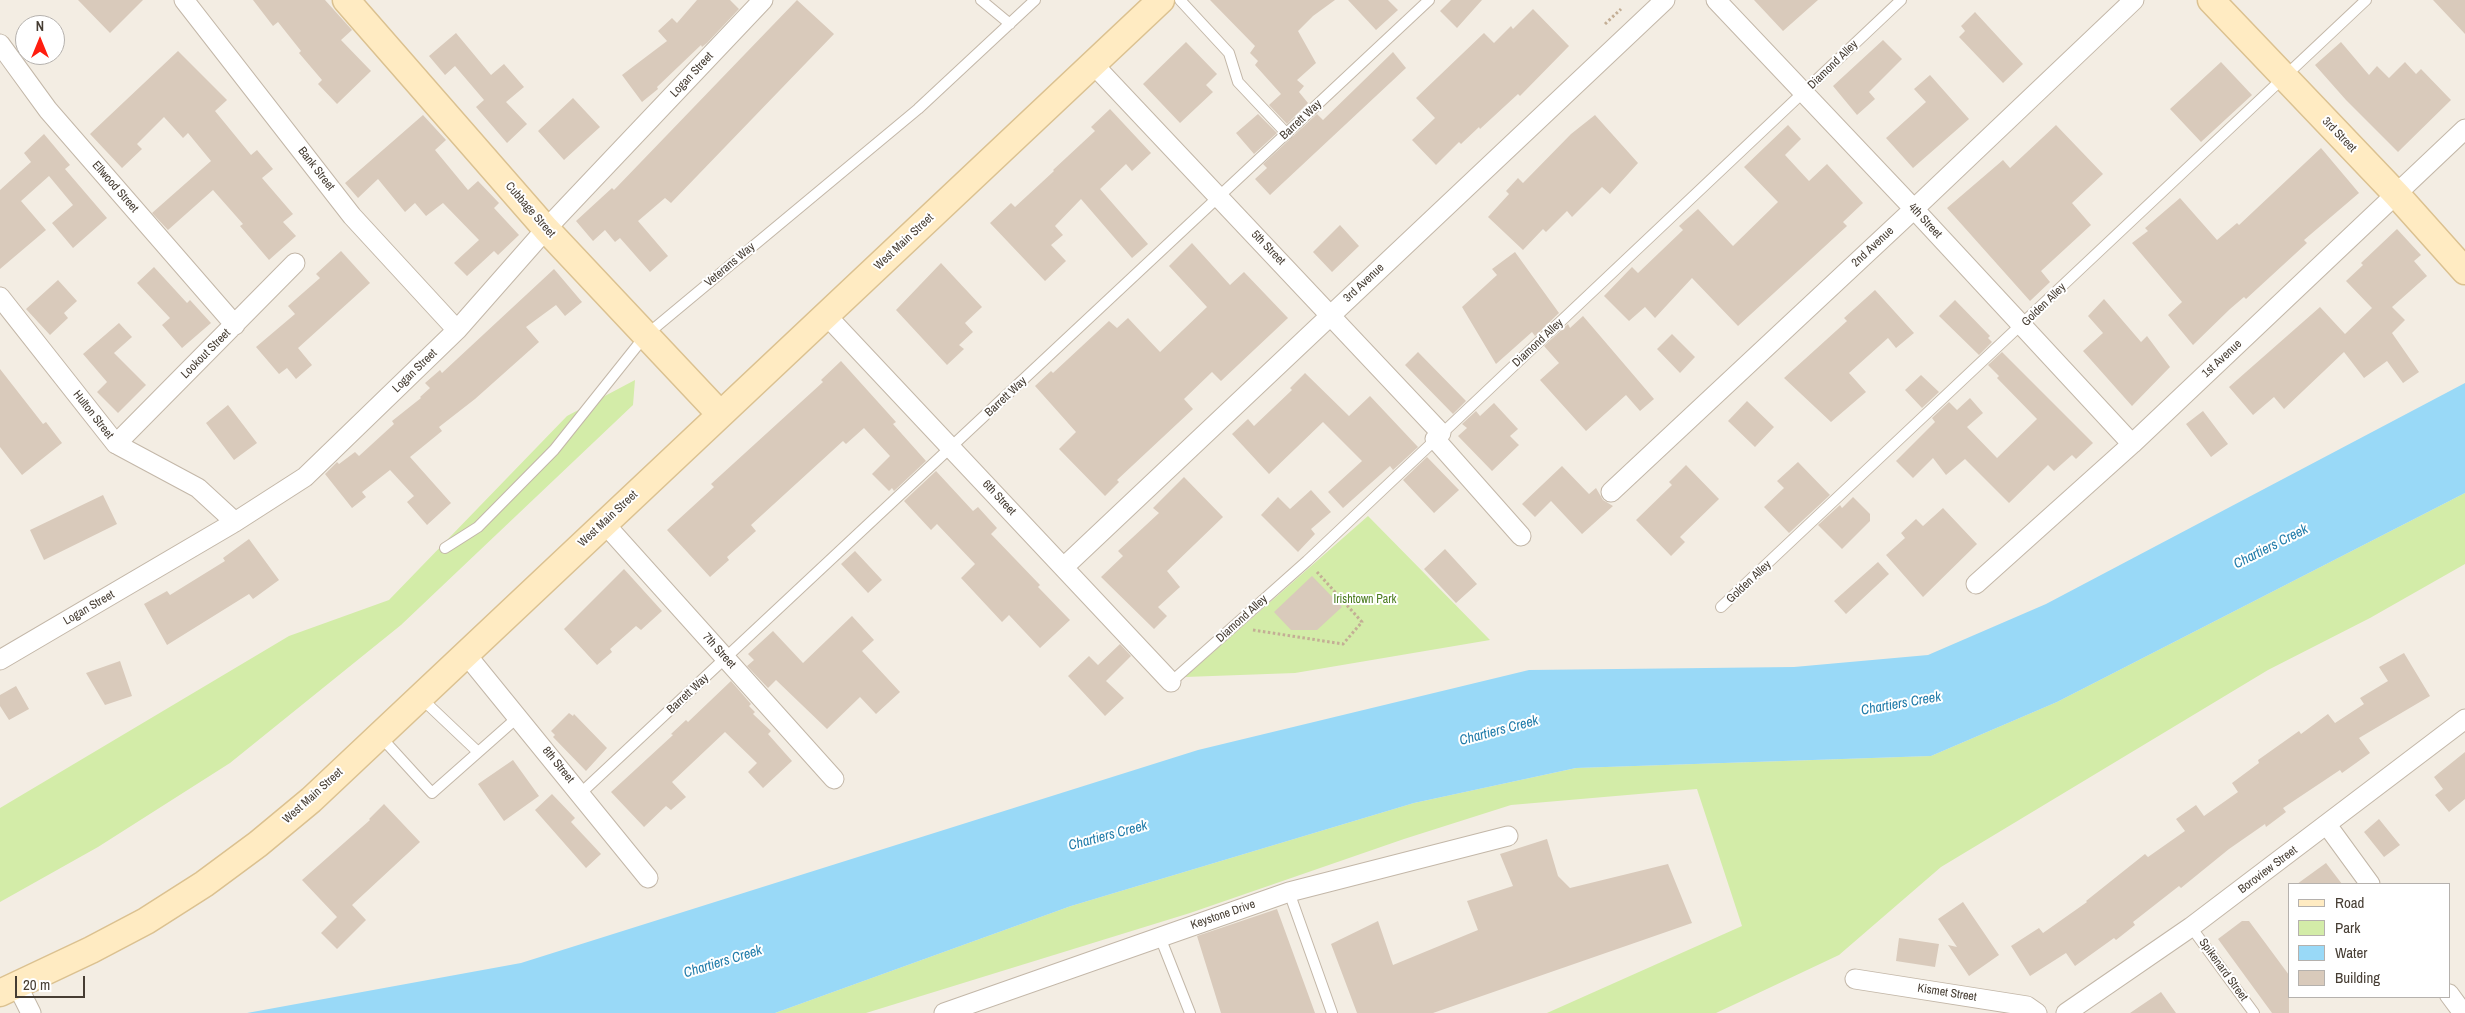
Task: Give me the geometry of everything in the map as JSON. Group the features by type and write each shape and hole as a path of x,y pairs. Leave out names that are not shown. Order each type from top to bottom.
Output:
{"main road":[{"name":"Cubbage Street","path":"346,0 546,228 644,336 720,414"},
{"name":"West Main Street","path":"6,989 91,950 146,921 204,884 258,844 296,812 1161,0"},
{"name":"3rd Street","path":"2211,0 2397,195 2465,271"}],"street":[{"name":"Bank Street","path":"184,0 352,216 457,330"},
{"name":"Logan Street","path":"0,660 235,522 305,477 457,330 546,228 763,0"},
{"name":"3rd Avenue","path":"1064,567 1665,0"},
{"name":"4th Street","path":"1716,0 1914,209 2132,444"},
{"name":"2nd Avenue","path":"1611,492 2134,0"},
{"name":"Ellwood Street","path":"0,44 48,110 235,324"},
{"name":"5th Street","path":"1093,64 1331,314 1438,436 1521,536"},
{"name":"1st Avenue","path":"1976,584 2132,444 2465,130"},
{"name":"Lookout Street","path":"116,444 295,263"},
{"name":"Hulton Street","path":"0,297 116,444 198,488 235,522"},
{"name":"6th Street","path":"826,315 1171,682"},
{"name":"7th Street","path":"604,523 834,779"},
{"name":"8th Street","path":"465,653 581,793 610,834 648,878"},
{"name":"Boroview Street","path":"2066,1013 2191,927 2465,719"},
{"path":"2327,825 2369,883"},
{"name":"Keystone Drive","path":"944,1013 1289,892 1508,836"},
{"name":"Kismet Street","path":"1854,979 2027,1006 2038,1013"},
{"path":"6,989 31,1013"},
{"path":"2450,995 2463,1013"}],"lane":[{"path":"982,0 1010,24"},
{"name":"Veterans Way","path":"445,548 478,527 554,450 644,336 918,109 1035,0"},
{"path":"1180,0 1229,53 1238,82 1288,134"},
{"name":"Barrett Way","path":"581,793 1288,134 1429,0"},
{"name":"Diamond Alley","path":"1171,682 1307,561 1901,0"},
{"name":"Golden Alley","path":"1721,608 2366,0"},
{"path":"420,696 478,752"},
{"path":"379,735 432,793 518,717"},
{"path":"1289,892 1332,1013"},
{"name":"Spikenard Street","path":"2191,927 2254,1013"},
{"path":"1160,938 1190,1013"}],"path":[{"path":"1235,625 1256,631 1343,644 1362,622 1307,561"}],"green space":[{"path":"635,380 633,405 401,625 230,763 98,847 0,902 0,808 289,636 389,600 567,416"},
{"path":"2465,493 2465,564 2370,618 2268,670 1941,867 1839,955 1716,1013 1547,1013 1742,926 1697,789 1511,805 1404,839 1190,913 866,1013 775,1013 1071,906 1414,803 1576,768 1931,756 2057,702"},
{"name":"Irishtown Park","path":"1368,516 1490,640 1295,673 1185,677"}],"water":[{"name":"Chartiers Creek","path":"2465,383 2465,493 2057,702 1931,756 1576,768 1414,803 1071,906 775,1013 247,1013 521,963 1198,750 1529,670 1794,667 1928,655 2046,604"}],"building":[{"path":"78,0 143,0 110,33"},
{"path":"253,0 325,0 352,30 341,40 371,71 337,104 318,84 322,80 299,53 301,51 278,22 273,26"},
{"path":"697,0 730,0 739,9 707,43 702,47 701,45 657,87 658,89 642,102 622,75 667,41 658,31 672,18 677,23"},
{"path":"797,0 834,34 671,203 665,198 638,221 668,256 650,272 620,238 615,242 605,230 593,241 576,221 612,188 614,190"},
{"path":"1210,0 1335,0 1313,16 1298,31 1316,63 1297,80 1304,86 1299,92 1308,103 1287,124 1269,105 1281,94 1255,65 1258,61 1250,53 1255,46"},
{"path":"1348,0 1388,0 1398,10 1376,30"},
{"path":"1451,0 1482,0 1457,28 1440,11"},
{"path":"1754,0 1818,0 1783,31"},
{"path":"2433,0 2465,0 2465,34"},
{"path":"1533,9 1569,46 1520,96 1518,94 1461,144 1459,142 1436,165 1412,140 1435,118 1416,98 1484,33 1494,43 1511,26 1513,29"},
{"path":"1975,12 2023,64 2003,83 1959,37 1965,31 1961,26"},
{"path":"456,33 491,75 504,64 524,87 506,102 527,124 507,143 476,107 484,100 455,66 445,75 429,56"},
{"path":"1883,40 1902,59 1869,92 1875,99 1857,115 1833,86"},
{"path":"1186,42 1217,74 1206,85 1213,92 1180,123 1143,84"},
{"path":"2341,42 2369,75 2377,66 2389,78 2405,62 2416,74 2421,69 2451,100 2398,152 2346,100 2315,65"},
{"path":"178,51 227,100 215,111 251,155 257,150 273,169 262,178 293,214 283,222 296,236 269,260 240,226 243,224 213,190 168,230 152,213 211,161 188,133 183,138 164,117 137,144 142,149 122,168 90,134"},
{"path":"1393,52 1406,68 1270,195 1255,179 1267,168 1263,164 1317,114 1323,120"},
{"path":"2221,62 2252,95 2201,142 2170,109"},
{"path":"1930,75 1969,119 1913,168 1886,138 1926,102 1914,89"},
{"path":"573,98 600,127 564,160 538,131"},
{"path":"1110,109 1151,153 1132,171 1126,164 1100,189 1148,244 1132,258 1081,199 1055,226 1063,235 1051,245 1066,261 1045,281 990,223 1011,203 1015,207 1054,171 1095,131 1091,127"},
{"path":"1258,114 1277,133 1254,154 1236,133"},
{"path":"423,115 446,140 435,150 468,190 478,181 499,203 494,208 519,235 498,255 494,251 467,276 454,263 479,240 443,203 426,216 415,203 405,212 378,179 358,198 345,183"},
{"path":"1595,115 1638,163 1610,194 1602,187 1572,217 1567,211 1546,232 1543,229 1523,250 1488,217 1509,194 1506,191 1518,178 1523,183 1571,134"},
{"path":"1788,125 1801,139 1785,155 1809,181 1827,164 1863,203 1843,222 1847,226 1738,326 1692,278 1655,318 1645,307 1629,321 1604,296 1632,267 1638,273 1683,230 1679,226 1698,209 1733,246 1778,202 1744,167"},
{"path":"2056,125 2103,174 2072,203 2091,225 2041,271 2050,282 2030,301 1947,208 2003,160 2010,168"},
{"path":"44,134 70,165 65,169 107,218 73,248 52,223 73,205 49,176 21,201 46,230 0,269 0,190 31,162 24,153"},
{"path":"2321,148 2359,193 2304,240 2307,243 2246,299 2244,297 2230,309 2193,345 2168,315 2182,302 2132,243 2148,231 2145,228 2180,198 2217,240 2237,223 2239,225"},
{"path":"1340,225 1359,246 1332,272 1313,252"},
{"path":"2397,229 2421,255 2414,261 2427,276 2392,307 2405,320 2392,333 2419,372 2403,383 2387,361 2364,378 2344,352 2284,409 2274,397 2253,415 2229,387 2320,307 2345,334 2372,308 2346,281 2363,265 2361,263"},
{"path":"1192,243 1230,285 1244,272 1288,318 1221,381 1212,372 1184,399 1193,409 1117,480 1119,482 1105,496 1059,449 1076,432 1035,386 1051,371 1053,373 1109,321 1117,328 1128,318 1160,352 1207,307 1169,266"},
{"path":"341,251 370,283 298,348 312,365 296,379 287,368 279,374 256,347 295,314 288,306 320,278 316,274"},
{"path":"1515,252 1559,313 1535,336 1532,332 1496,364 1462,307 1497,275 1492,269"},
{"path":"941,263 982,307 965,323 973,332 959,345 964,349 947,365 896,310"},
{"path":"154,267 187,303 190,300 211,323 182,348 162,325 170,318 137,283"},
{"path":"554,269 582,302 565,316 556,305 526,327 539,342 475,399 439,427 442,431 410,457 451,503 427,525 407,502 414,496 390,470 362,492 366,497 352,508 325,474 337,462 339,464 355,452 359,456 394,424 392,421 421,398 430,388 425,383 440,370 442,373"},
{"path":"58,280 77,301 64,313 68,318 50,335 26,309"},
{"path":"1875,290 1914,333 1896,348 1888,338 1849,373 1866,392 1831,422 1784,378 1847,321 1844,318"},
{"path":"2104,299 2141,342 2147,336 2170,367 2132,406 2083,351 2103,333 2088,316"},
{"path":"1955,300 1990,336 1988,338 1992,342 1979,355 1939,316"},
{"path":"1583,316 1654,399 1640,411 1626,395 1586,431 1540,380 1559,363 1544,346 1568,324 1570,328"},
{"path":"119,323 132,337 114,353 146,385 118,413 97,392 107,382 83,354"},
{"path":"1672,334 1695,357 1680,373 1657,349"},
{"path":"1418,352 1466,401 1453,414 1405,365"},
{"path":"2002,352 2093,443 2076,459 2072,455 2054,471 2048,465 2009,503 1965,459 1946,475 1933,458 1913,478 1896,461 1935,422 1932,418 1949,402 1957,410 1970,398 1983,413 1967,427 1997,458 2037,419 1997,378 1999,376 1988,365"},
{"path":"841,361 896,422 893,424 926,461 894,491 892,488 889,491 872,474 890,456 864,428 846,444 843,441 751,525 756,531 727,557 729,560 710,577 667,530 714,487 711,484 823,382 821,380"},
{"path":"0,369 43,424 46,422 62,443 22,475 0,447"},
{"path":"1305,373 1349,416 1370,396 1418,447 1393,470 1390,466 1343,508 1328,492 1362,461 1323,422 1269,474 1232,434 1248,419 1254,426 1292,390 1290,388"},
{"path":"1921,375 1939,392 1922,408 1905,390"},
{"path":"1747,401 1774,427 1755,447 1728,421"},
{"path":"1494,403 1518,429 1510,436 1519,445 1492,471 1458,436 1467,428 1462,424 1476,411 1480,416"},
{"path":"228,405 257,443 234,460 206,423"},
{"path":"2203,411 2228,444 2211,457 2186,424"},
{"path":"1427,457 1459,490 1434,513 1403,480"},
{"path":"1798,462 1830,495 1789,533 1764,507 1784,488 1777,481"},
{"path":"1686,465 1719,499 1680,537 1685,542 1671,556 1636,520 1672,485 1669,482"},
{"path":"1562,466 1589,494 1596,488 1603,500 1613,506 1582,534 1551,501 1535,517 1522,504"},
{"path":"936,471 973,511 978,507 997,528 991,534 1040,585 1038,587 1070,620 1040,648 1009,615 1002,622 961,578 975,564 937,524 931,530 904,501"},
{"path":"1184,477 1223,517 1167,571 1180,587 1158,607 1167,616 1154,629 1101,577 1123,556 1118,551 1159,513 1153,508"},
{"path":"1311,490 1331,512 1311,529 1315,534 1298,552 1261,515 1278,497 1290,509"},
{"path":"103,495 117,524 44,560 30,530"},
{"path":"1853,497 1870,514 1870,521 1842,549 1818,525 1840,505 1842,508"},
{"path":"1943,508 1977,544 1923,597 1886,555 1905,538 1901,533 1916,519 1923,526"},
{"path":"249,539 279,580 253,599 249,594 167,645 144,604 167,591 170,595 225,561 223,558"},
{"path":"1445,549 1477,584 1456,603 1424,569"},
{"path":"855,551 882,580 868,593 841,564"},
{"path":"1878,562 1889,574 1846,614 1834,601"},
{"path":"624,569 662,611 641,630 636,626 610,649 612,652 597,665 564,629"},
{"path":"1312,576 1342,607 1317,630 1291,630 1274,612"},
{"path":"852,616 874,640 862,651 900,692 876,714 860,697 827,729 776,680 768,688 747,666 754,660 748,654 773,631 803,663"},
{"path":"1120,644 1131,656 1106,681 1124,698 1105,716 1068,676 1089,656 1098,665"},
{"path":"2404,653 2430,696 2359,738 2370,753 2342,773 2340,770 2283,808 2286,812 2266,827 2265,824 2229,849 2181,888 2179,886 2133,922 2135,925 2116,940 2114,938 2075,966 2066,953 2030,976 2011,946 2039,928 2043,933 2087,902 2145,854 2148,857 2185,831 2176,819 2196,805 2204,816 2238,792 2232,783 2259,763 2258,760 2299,731 2301,734 2328,714 2335,723 2364,704 2360,698 2388,681 2379,667"},
{"path":"120,661 132,696 105,705 86,673"},
{"path":"731,681 751,704 749,706 755,712 753,714 771,731 768,734 792,761 763,788 748,772 757,763 725,732 672,782 686,797 671,810 666,806 644,827 611,792 673,735 671,734 686,720 688,722"},
{"path":"16,686 29,709 9,720 0,706 0,695"},
{"path":"569,713 573,716 574,714 607,748 586,771 553,737 555,735 551,731"},
{"path":"2465,752 2465,799 2449,812 2435,795 2443,789 2434,777"},
{"path":"513,760 539,796 504,821 478,784"},
{"path":"552,794 575,818 571,822 601,854 586,868 535,810"},
{"path":"384,804 420,842 352,905 366,920 337,949 321,933 337,917 302,880 370,820"},
{"path":"2379,819 2400,845 2384,857 2364,832"},
{"path":"1547,839 1558,876 1570,888 1668,864 1692,923 1433,1013 1357,1013 1331,944 1378,921 1393,965 1478,930 1467,901 1513,886 1500,854"},
{"path":"2326,863 2341,883 2298,883"},
{"path":"1963,902 1999,955 1969,976 1948,945 1957,947 1938,919"},
{"path":"1277,909 1315,1013 1221,1013 1197,936"},
{"path":"2242,921 2249,921 2288,974 2289,1013 2272,1013 2218,939"},
{"path":"1899,938 1939,944 1935,967 1896,961"},
{"path":"2161,992 2176,1013 2130,1013"}]}
